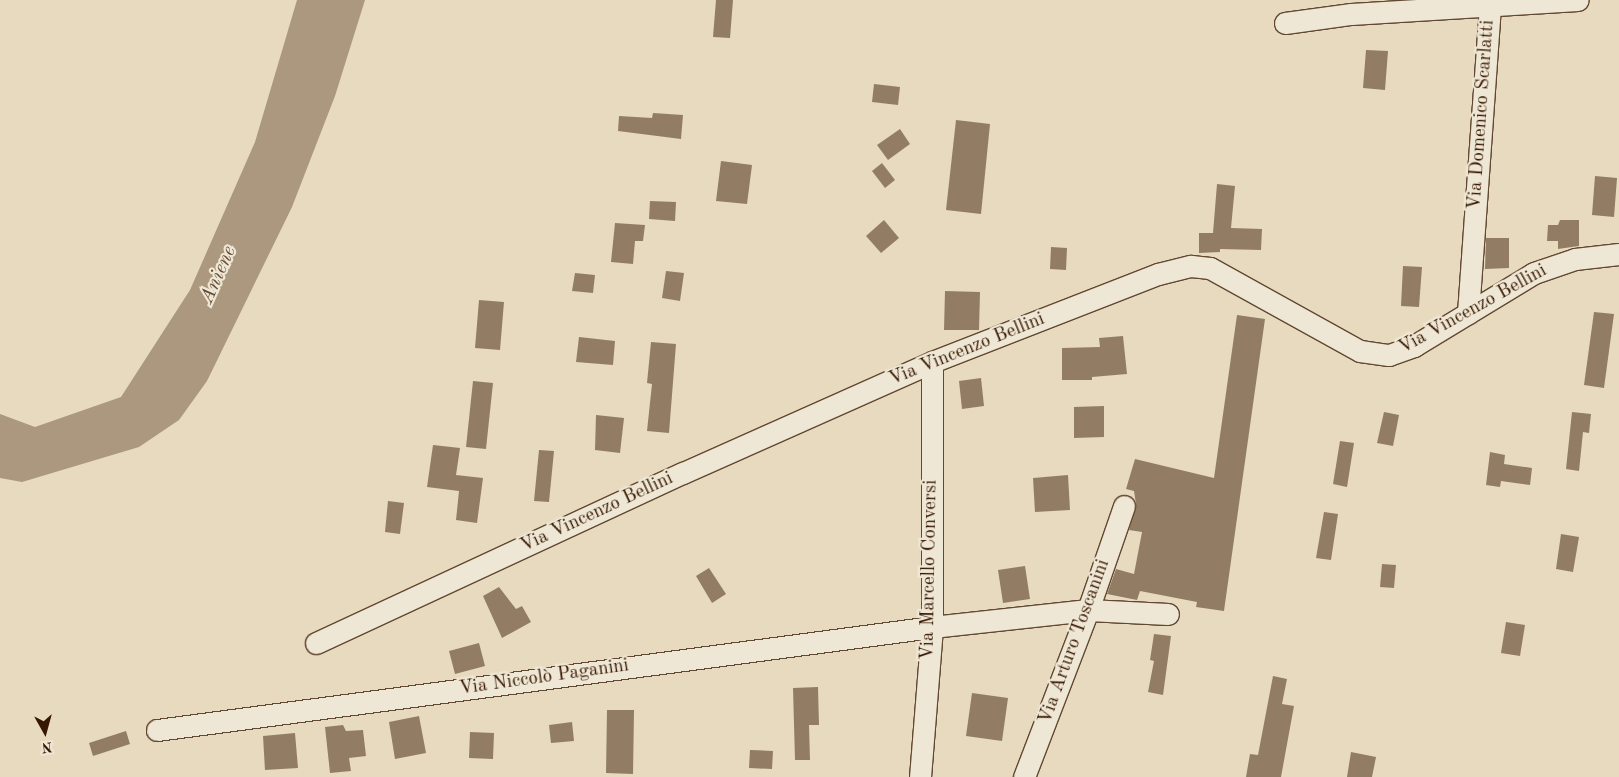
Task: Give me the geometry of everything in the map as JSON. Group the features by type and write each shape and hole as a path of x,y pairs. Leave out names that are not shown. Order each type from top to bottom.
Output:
{"street":[{"name":"Via Domenico Scarlatti","path":"1468,313 1490,5 1578,0"},
{"path":"1286,23 1351,14 1490,5"},
{"name":"Via Vincenzo Bellini","path":"316,643 683,473 932,362 1158,274 1191,266 1218,271 1351,346 1373,354 1405,350 1555,264 1619,254"},
{"name":"Via Marcello Conversi","path":"920,777 932,627 932,362"},
{"name":"Via Arturo Toscanini","path":"1024,777 1088,610 1124,506"},
{"name":"Via Niccolò Paganini","path":"157,730 932,627 1088,610 1168,614"}],"water":[{"name":"Aniene","path":"297,0 365,0 335,96 292,207 207,381 179,420 139,447 22,482 0,478 0,414 35,427 121,397 190,290 255,142"}],"building":[{"path":"716,0 733,0 730,38 713,37"},
{"path":"1366,50 1388,51 1385,90 1363,88"},
{"path":"874,84 900,87 898,105 872,102"},
{"path":"653,113 683,115 681,139 618,131 619,116 652,118"},
{"path":"956,120 990,124 981,214 946,210"},
{"path":"900,129 910,144 888,160 877,145"},
{"path":"721,161 752,165 747,204 716,201"},
{"path":"882,163 895,180 885,188 872,171"},
{"path":"1595,176 1617,178 1614,217 1592,215"},
{"path":"1217,184 1235,186 1231,228 1262,229 1261,250 1220,249 1220,252 1199,253 1199,233 1213,233"},
{"path":"650,201 676,202 675,221 649,219"},
{"path":"884,220 899,238 881,253 866,236"},
{"path":"1560,220 1579,220 1579,246 1558,249 1558,241 1547,241 1548,225 1558,225"},
{"path":"615,223 645,225 643,241 635,241 633,264 611,262"},
{"path":"1486,238 1509,238 1509,268 1485,269"},
{"path":"1051,247 1067,248 1066,270 1050,269"},
{"path":"1403,266 1422,267 1419,307 1401,306"},
{"path":"666,271 684,273 680,301 662,298"},
{"path":"575,273 595,275 593,293 572,291"},
{"path":"945,291 980,292 979,330 944,330"},
{"path":"479,300 504,302 500,350 475,348"},
{"path":"1594,312 1614,314 1604,388 1584,385"},
{"path":"1237,315 1265,319 1224,611 1196,607 1197,602 1140,591 1137,600 1107,594 1116,569 1134,574 1142,532 1129,530 1136,504 1134,491 1126,489 1135,459 1214,478"},
{"path":"1123,336 1127,374 1092,377 1092,380 1062,380 1062,348 1100,347 1099,338"},
{"path":"579,337 615,341 613,365 576,362"},
{"path":"651,342 676,344 669,433 647,431 652,384 647,383"},
{"path":"981,378 984,406 962,409 959,381"},
{"path":"473,381 493,383 486,449 466,447"},
{"path":"1104,406 1104,437 1074,438 1074,407"},
{"path":"1384,412 1399,415 1393,446 1377,443"},
{"path":"1572,412 1591,414 1589,433 1583,432 1579,471 1566,469"},
{"path":"596,415 624,418 620,453 595,450"},
{"path":"1340,441 1354,443 1347,487 1333,484"},
{"path":"433,445 460,448 456,475 483,478 477,523 456,520 459,491 427,487"},
{"path":"539,450 554,451 549,502 534,501"},
{"path":"1490,452 1505,455 1504,464 1532,468 1530,485 1501,481 1500,487 1486,485"},
{"path":"1068,475 1070,510 1035,512 1033,478"},
{"path":"388,501 404,503 400,534 385,532"},
{"path":"1324,512 1338,514 1331,560 1316,558"},
{"path":"1561,534 1579,537 1573,572 1556,569"},
{"path":"1382,564 1396,565 1394,588 1380,587"},
{"path":"1025,566 1030,599 1003,603 998,570"},
{"path":"709,568 726,594 712,603 696,576"},
{"path":"499,587 516,609 522,606 531,622 502,638 483,596"},
{"path":"1506,622 1525,625 1520,656 1501,653"},
{"path":"1154,634 1171,636 1163,695 1148,692 1154,661 1150,660"},
{"path":"479,643 485,666 455,674 449,651"},
{"path":"1273,676 1287,679 1282,704 1294,706 1281,777 1246,777 1250,754 1258,755"},
{"path":"818,687 819,725 809,725 810,760 795,760 793,688"},
{"path":"972,693 1008,698 1002,741 966,736"},
{"path":"607,710 634,710 633,774 606,773"},
{"path":"419,716 426,753 395,759 389,722"},
{"path":"572,722 574,741 551,743 549,725"},
{"path":"343,725 346,731 363,730 366,756 349,758 351,771 330,773 325,727"},
{"path":"126,731 130,744 93,756 89,743"},
{"path":"470,732 494,733 493,759 469,758"},
{"path":"295,733 298,768 265,770 263,736"},
{"path":"750,750 773,751 772,769 749,768"},
{"path":"1351,752 1376,757 1372,777 1347,777"}]}
